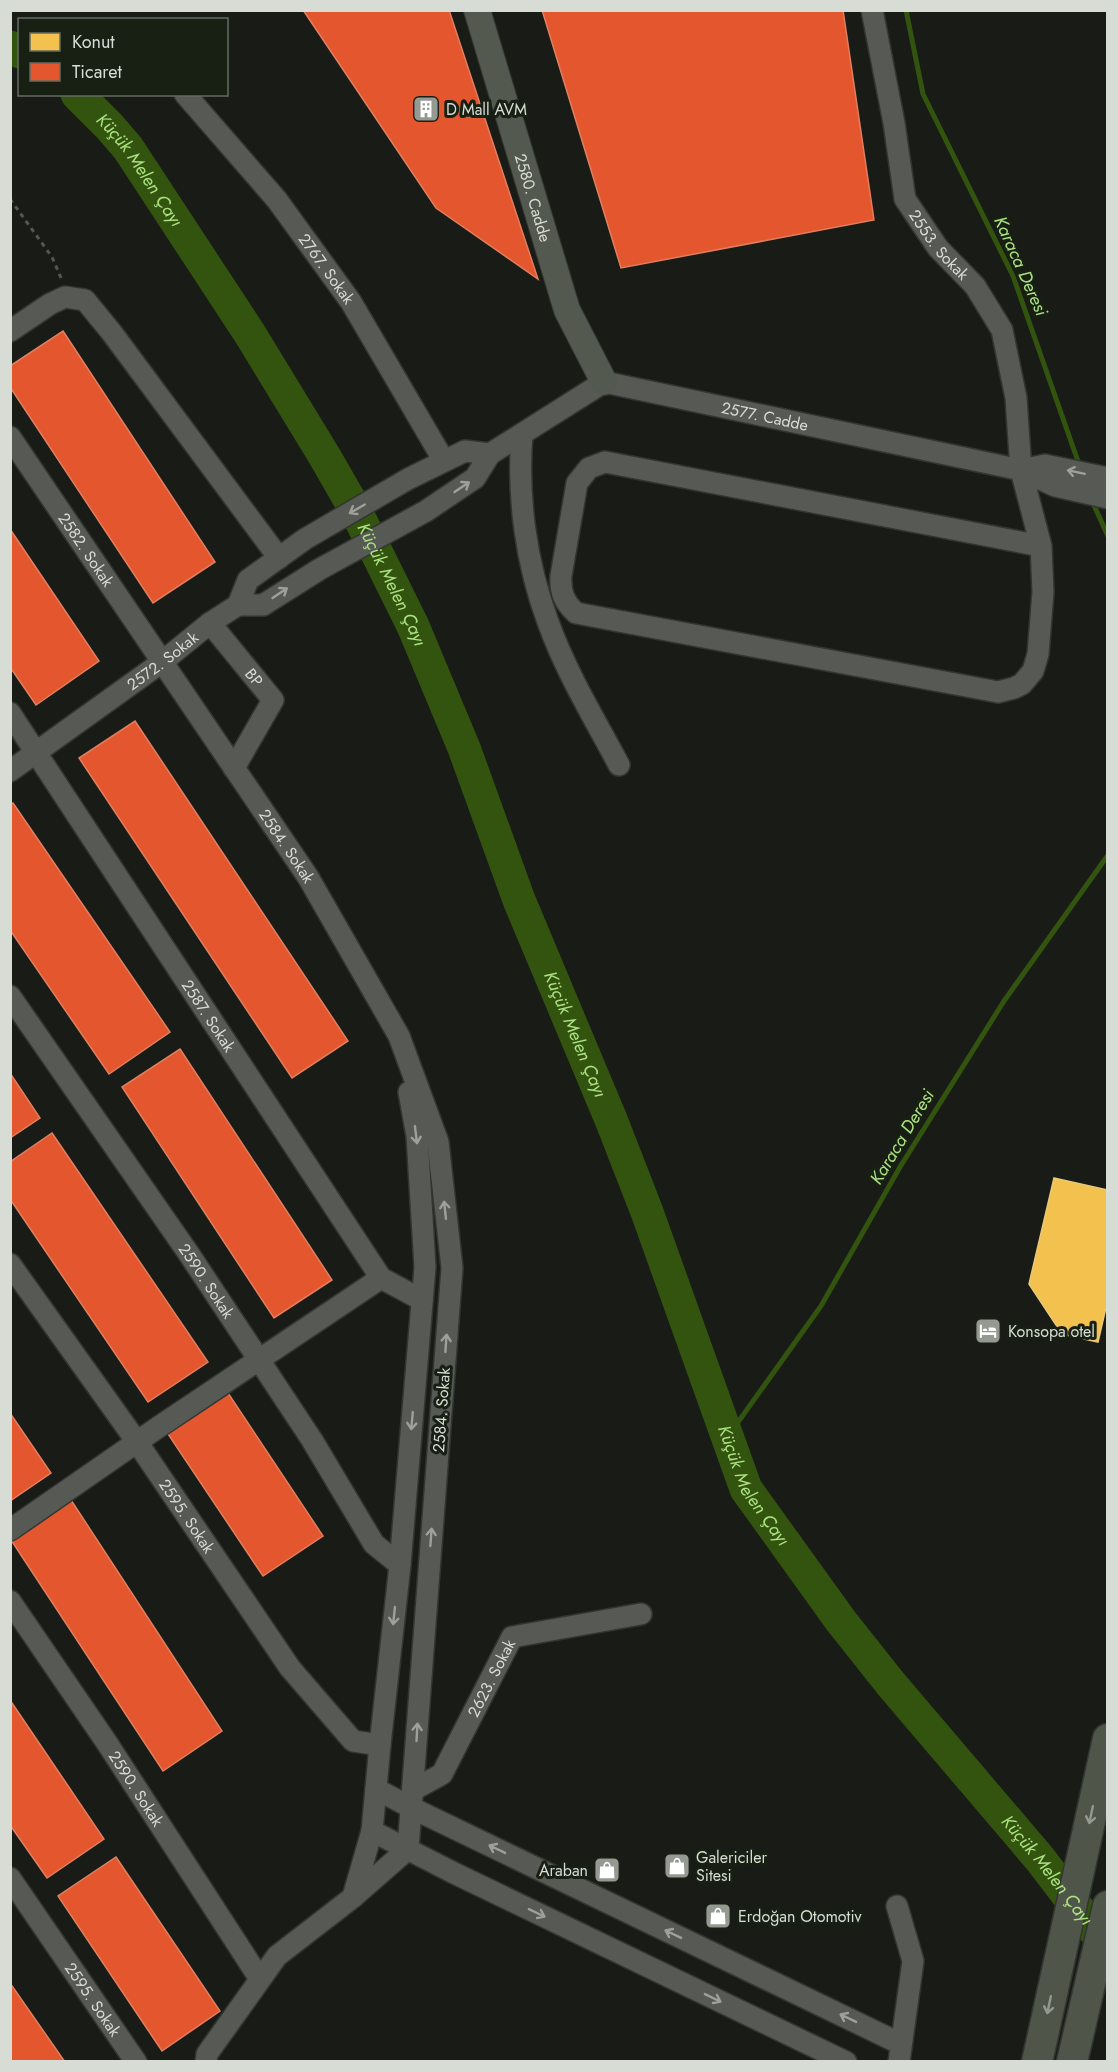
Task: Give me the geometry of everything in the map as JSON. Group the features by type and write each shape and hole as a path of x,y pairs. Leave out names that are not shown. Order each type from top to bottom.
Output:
{"highway":[{"path":"1037,2061 1106,1749"},
{"path":"1072,2061 1107,1906"}],"main road":[{"name":"2580. Cadde","path":"477,10 567,310 604,382"}],"street":[{"name":"2553. Sokak","path":"872,10 894,123 905,199 938,248 975,286 1002,330 1016,398 1021,470 1041,546 1044,592 1036,663 1028,678 1014,688 998,692 576,613 569,607 561,592 561,576 577,483 589,468 604,462 1041,546"},
{"name":"2767. Sokak","path":"187,96 277,200 351,302 444,461"},
{"path":"10,331 50,304 65,297 85,300 279,558"},
{"path":"238,605 248,580 305,539 408,479 465,451 490,454 604,382"},
{"name":"2577. Cadde","path":"604,382 1021,470"},
{"path":"522,434 520,461 522,501 532,575 548,623 572,679 619,765"},
{"name":"2582. Sokak","path":"10,437 162,662"},
{"name":"2572. Sokak","path":"10,771 162,662 210,623 238,605 263,604 320,569 426,512 475,478 490,454"},
{"path":"1021,470 1045,465 1107,478"},
{"path":"1021,470 1055,486 1107,498"},
{"name":"BP","path":"210,623 273,700 234,768"},
{"name":"2584. Sokak","path":"162,662 308,877 399,1036 438,1142 452,1269 408,1849"},
{"name":"2587. Sokak","path":"10,713 381,1278 422,1300"},
{"name":"2590. Sokak","path":"10,996 189,1254 312,1440 374,1544 400,1565"},
{"name":"2584. Sokak","path":"352,1898 372,1831 400,1565 425,1267 417,1136 399,1036"},
{"name":"2595. Sokak","path":"10,1264 137,1442 290,1668 353,1741 380,1745"},
{"path":"10,1530 381,1278"},
{"name":"2590. Sokak","path":"10,1601 260,1979"},
{"name":"2623. Sokak","path":"413,1799 442,1774 512,1637 641,1614"},
{"path":"376,1789 413,1799 900,2053 914,1961 897,1906"},
{"path":"372,1831 846,2061"},
{"path":"206,2061 207,2054 277,1956 352,1898 408,1849"},
{"name":"2595. Sokak","path":"10,1878 136,2061"}],"path":[{"path":"10,199 52,257 62,279 65,297"}],"building: Konut":[{"name":"Konsopa otel","path":"1054,1178 1108,1190 1108,1299 1098,1342 1062,1334 1029,1284"}],"building: Ticaret":[{"name":"D Mall AVM","path":"303,10 449,10 538,279 436,208"},
{"path":"542,10 843,10 874,220 621,268"},
{"path":"63,331 215,562 153,603 10,387 10,366"},
{"path":"10,529 99,661 36,705 10,667"},
{"path":"135,721 348,1041 292,1078 79,758"},
{"path":"13,803 170,1032 109,1074 10,930 10,805"},
{"path":"180,1049 332,1280 274,1318 122,1087"},
{"path":"10,1073 40,1118 10,1138"},
{"path":"52,1133 208,1362 148,1402 10,1199 10,1162"},
{"path":"228,1393 323,1536 263,1576 168,1434"},
{"path":"10,1413 51,1473 10,1501"},
{"path":"71,1500 222,1731 163,1771 11,1540"},
{"path":"10,1700 104,1839 47,1878 10,1825"},
{"path":"116,1857 220,2011 162,2051 58,1896"},
{"path":"10,1983 65,2062 10,2062"}],"waterway":[{"name":"Karaca Deresi","path":"906,10 923,94 1013,276 1080,467"},
{"name":"Küçük Melen Çayı","path":"10,47 18,51"},
{"name":"Küçük Melen Çayı","path":"79,96 128,148 250,334 356,511 413,626 464,748 519,900 647,1212 746,1489 841,1621 891,1684 1040,1859 1108,1948"},
{"name":"Karaca Deresi","path":"1092,501 1108,536"},
{"name":"Karaca Deresi","path":"726,1439 821,1306 900,1167 1004,1001 1108,855"}],"place":[{"name":"D Mall AVM","path":"426,109"},
{"name":"Konsopa otel","path":"988,1331"},
{"name":"Galericiler Sitesi","path":"677,1866"},
{"name":"Araban","path":"607,1870"},
{"name":"Erdoğan Otomotiv","path":"718,1916"}]}
